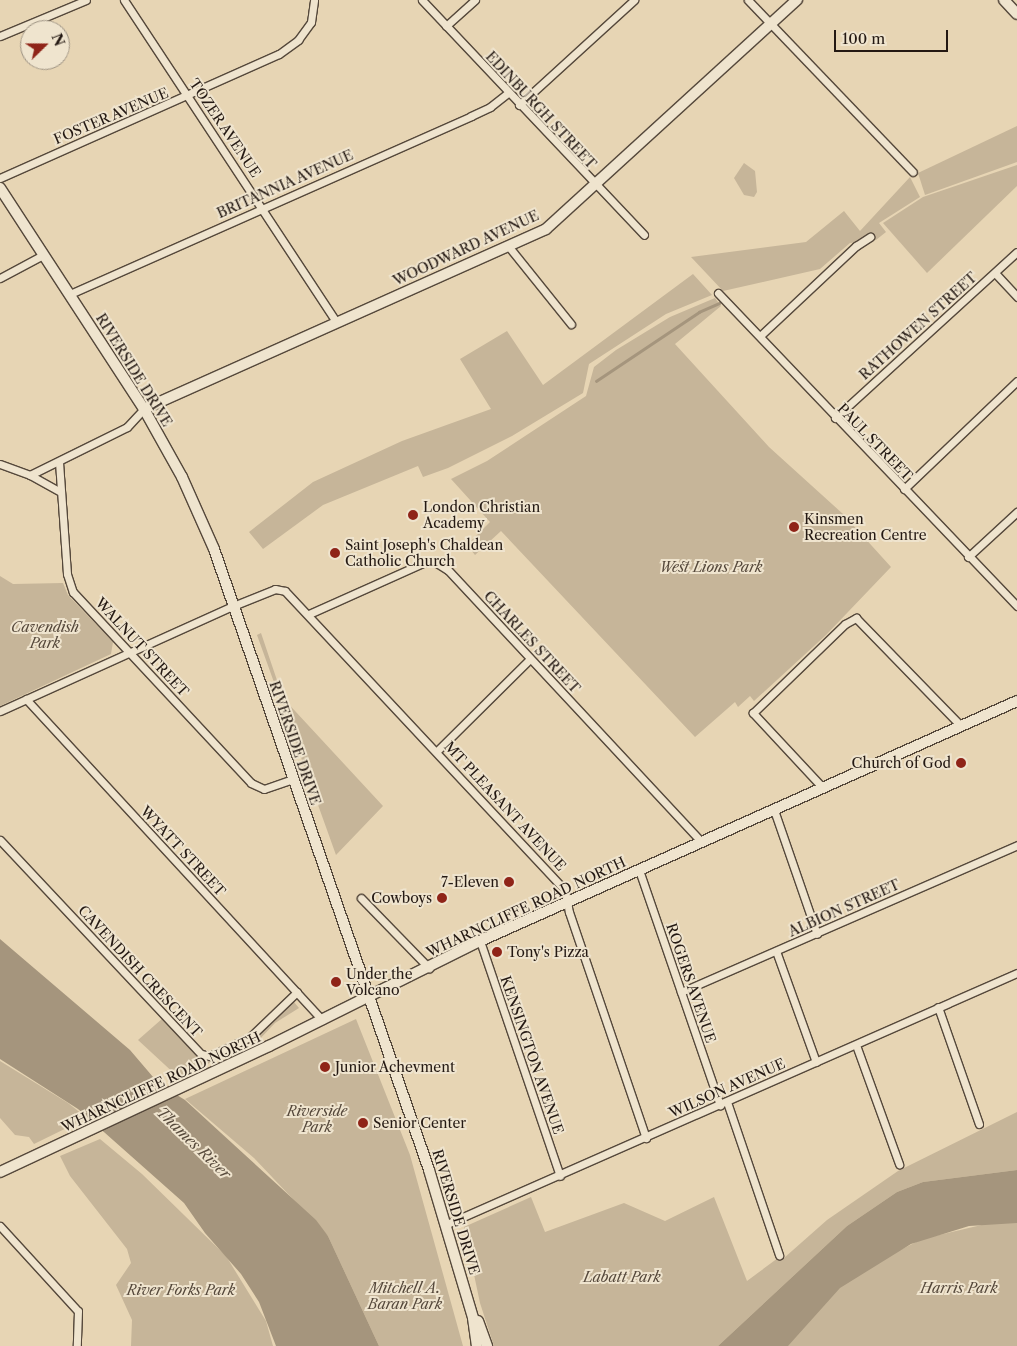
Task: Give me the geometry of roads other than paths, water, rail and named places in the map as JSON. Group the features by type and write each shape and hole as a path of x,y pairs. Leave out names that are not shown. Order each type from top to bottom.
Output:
{"main road":[{"name":"WOODWARD AVENUE","path":"144,409 546,229 797,0"},
{"path":"1004,0 1017,14"},
{"name":"RIVERSIDE DRIVE","path":"0,188 144,409 182,477 214,549 370,997 446,1224 473,1318 477,1346"},
{"name":"WHARNCLIFFE ROAD NORTH","path":"0,1172 370,997 480,941 1017,701"},
{"path":"473,1318 478,1321 486,1346"}],"street":[{"path":"0,36 86,0"},
{"name":"TOZER AVENUE","path":"124,0 263,208 336,322"},
{"name":"FOSTER AVENUE","path":"0,178 189,96 279,54 298,40 310,22 314,0"},
{"name":"EDINBURGH STREET","path":"422,0 595,186 644,235"},
{"path":"446,26 475,0"},
{"path":"519,105 634,0"},
{"path":"748,0 913,172"},
{"name":"BRITANNIA AVENUE","path":"70,294 490,107 508,92"},
{"path":"760,336 856,246 870,237"},
{"path":"509,247 570,324"},
{"name":"RATHOWEN STREET","path":"835,418 1017,252"},
{"path":"0,278 43,255"},
{"path":"995,273 1017,297"},
{"name":"PAUL STREET","path":"718,293 835,418 1017,606"},
{"path":"904,490 1017,381"},
{"path":"30,475 127,427 144,409"},
{"name":"WALNUT STREET","path":"59,462 67,574 73,592 251,783 264,789 293,779"},
{"path":"0,464 30,475 61,492"},
{"path":"968,557 1017,512"},
{"name":"CHARLES STREET","path":"309,614 425,562 435,562 448,570 702,842"},
{"name":"MT PLEASANT AVENUE","path":"233,606 275,589 285,590 437,750 565,890 569,912 646,1138"},
{"path":"0,711 233,606"},
{"path":"823,788 753,713 845,624 856,618 961,726"},
{"path":"437,750 530,659"},
{"name":"WYATT STREET","path":"26,699 322,1020"},
{"path":"774,810 817,934"},
{"name":"CAVENDISH CRESCENT","path":"0,840 201,1054 210,1056 250,1037 297,992"},
{"name":"ALBION STREET","path":"681,992 1017,845"},
{"name":"ROGERS AVENUE","path":"639,870 681,992 779,1255"},
{"path":"361,898 429,968"},
{"name":"KENSINGTON AVENUE","path":"480,941 560,1176"},
{"path":"776,951 816,1062"},
{"name":"WILSON AVENUE","path":"446,1224 560,1176 1017,973"},
{"path":"938,1007 979,1124"},
{"path":"856,1045 899,1164"},
{"path":"0,1226 78,1312 77,1346"}],"water":[{"name":"Thames River","path":"0,939 130,1050 159,1084 185,1100 316,1220 328,1236 379,1346 276,1346 259,1302 241,1274 205,1233 184,1203 78,1109 0,1059"},
{"path":"1017,1170 1017,1223 969,1226 911,1244 840,1288 788,1346 718,1346 847,1226 897,1192 923,1182"}],"waterway":[{"path":"596,381 699,312 719,303"}],"place":[{"name":"London Christian Academy","path":"413,515"},
{"name":"Kinsmen Recreation Centre","path":"794,527"},
{"name":"Saint Joseph's Chaldean Catholic Church","path":"335,553"},
{"name":"Church of God","path":"961,763"},
{"name":"7-Eleven","path":"509,882"},
{"name":"Cowboys","path":"442,898"},
{"name":"Tony's Pizza","path":"497,952"},
{"name":"Under the Volcano","path":"336,982"},
{"name":"Junior Achevment","path":"325,1067"},
{"name":"Senior Center","path":"363,1123"}],"park label":[{"name":"West Lions Park","path":"711,567"},
{"name":"Cavendish Park","path":"45,636"},
{"name":"Riverside Park","path":"317,1120"},
{"name":"Labatt Park","path":"622,1277"},
{"name":"Harris Park","path":"959,1288"},
{"name":"River Forks Park","path":"181,1290"},
{"name":"Mitchell A. Baran Park","path":"405,1296"}]}
